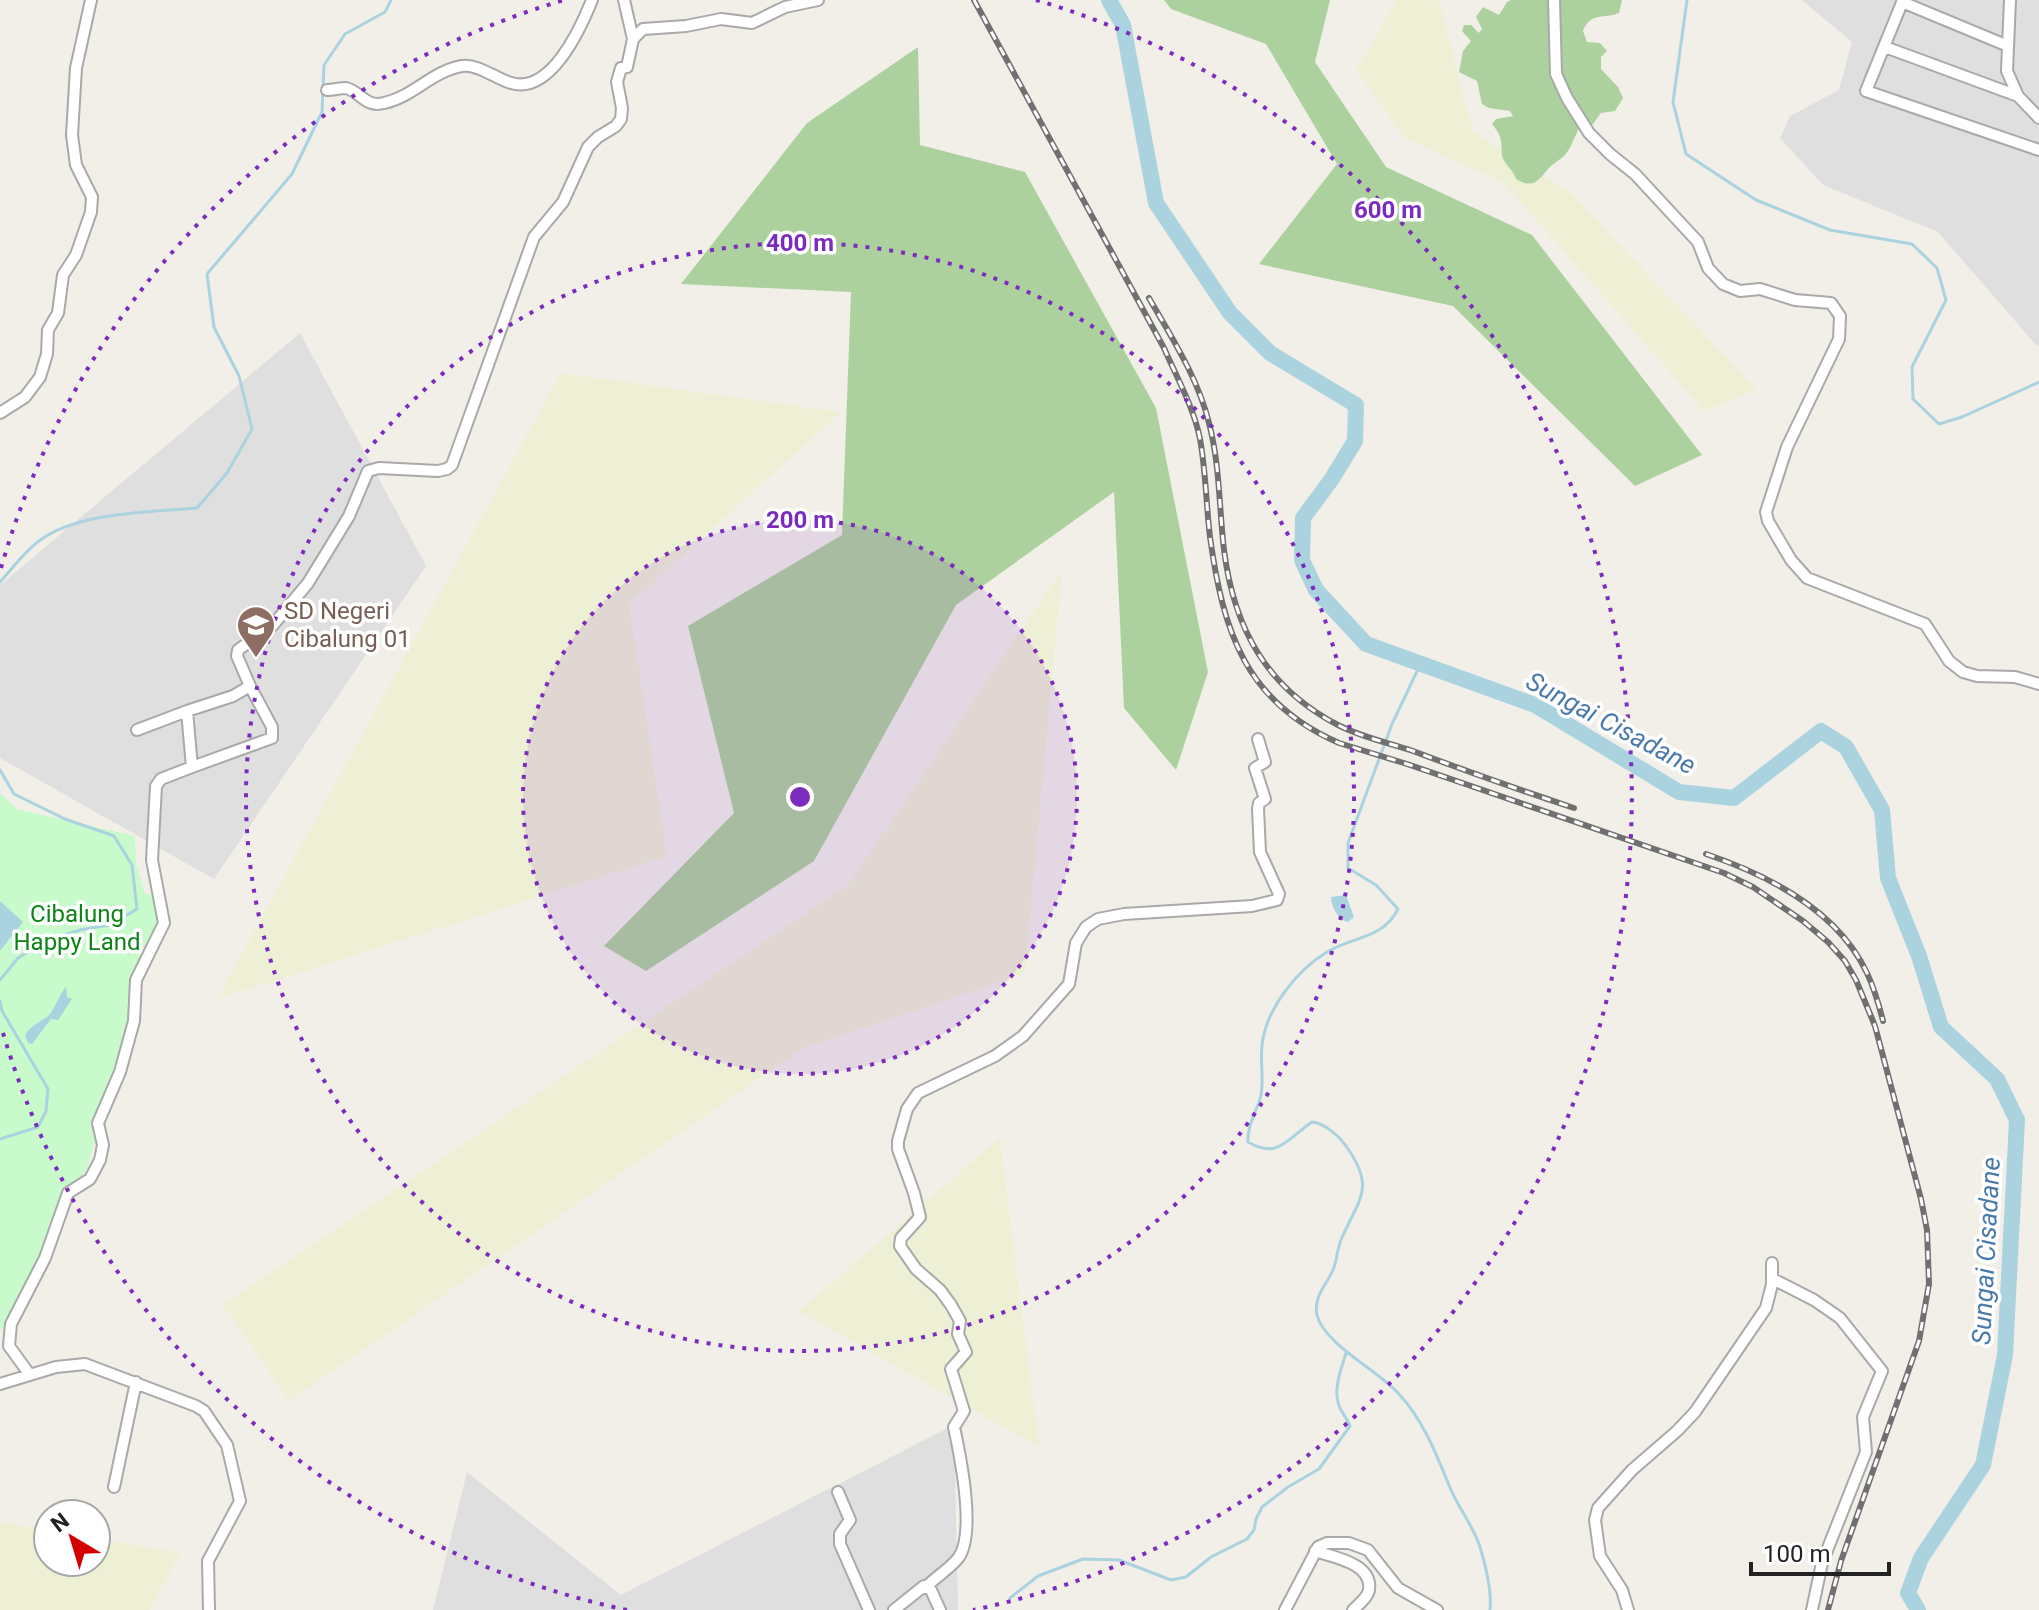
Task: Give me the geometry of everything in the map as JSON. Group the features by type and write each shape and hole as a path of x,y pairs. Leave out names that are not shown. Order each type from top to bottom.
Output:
{"street":[{"path":"0,413 25,397 40,377 47,354 48,330 58,313 63,275 76,255 91,212 92,197 79,173 72,142 76,68 91,0"},
{"path":"327,90 346,88 369,103 384,103 443,71 466,65 517,85 531,83 543,76 565,53 580,29 592,0"},
{"path":"624,0 633,39"},
{"path":"30,1375 12,1352 8,1341 9,1331 45,1258 68,1193 90,1179 103,1154 98,1123 120,1072 134,1021 136,980 164,923 152,860 157,784 161,779 272,738 272,727 250,686 237,656 238,650 273,625 308,583 349,516 367,473 377,468 438,471 452,465 534,237 563,202 588,147 621,119 617,82 621,68 627,67 633,39 639,31 721,19 756,22 785,7 818,0"},
{"path":"1554,0 1555,68 1572,107 1594,139 1635,174 1698,242 1708,268 1718,280 1740,291 1760,289 1795,300 1829,302 1837,310 1841,323 1839,339 1787,447 1766,512 1768,521 1795,567 1811,581 1925,624 1949,661 1963,672 1977,676 2015,677 2039,684"},
{"path":"2010,0 2007,71 2018,96 2039,118"},
{"path":"2008,46 1903,1 1866,91 2039,150"},
{"path":"1885,47 2018,96"},
{"path":"137,730 233,696 250,686"},
{"path":"187,711 192,767"},
{"path":"894,1610 958,1559 966,1520 964,1483 954,1427 964,1411 951,1372 966,1352 958,1334 960,1321 937,1287 916,1269 900,1246 901,1238 920,1217 898,1149 907,1109 918,1093 995,1056 1023,1036 1069,984 1076,943 1092,922 1124,914 1252,906 1277,900 1279,894 1259,846 1258,809 1259,803 1265,799 1255,768 1265,761 1258,739"},
{"path":"1628,1610 1622,1590 1603,1564 1598,1550 1595,1520 1598,1508 1632,1470 1695,1412 1766,1308 1773,1279 1772,1263"},
{"path":"1773,1279 1814,1300 1840,1318 1882,1371 1863,1417 1866,1452 1822,1563 1812,1610"},
{"path":"0,1384 64,1365 85,1364 202,1409 228,1447 240,1504 208,1561 209,1610"},
{"path":"114,1487 136,1382"},
{"path":"838,1492 850,1520 840,1534 840,1544 869,1610"},
{"path":"1285,1610 1304,1578 1315,1551 1320,1545 1334,1543 1349,1543 1366,1549 1398,1588 1437,1610"},
{"path":"1315,1551 1354,1563 1361,1571 1370,1587 1369,1594 1353,1610"},
{"path":"927,1586 933,1592 940,1610"}],"shaded area":[{"path":"1802,0 2039,0 2039,346 1938,232 1823,185 1780,138 1790,116 1839,90 1852,42"},
{"path":"300,333 426,566 214,879 0,758 0,585"},
{"path":"954,1425 958,1610 433,1610 467,1472 621,1595"}],"green space":[{"path":"1164,0 1330,0 1315,62 1386,167 1532,235 1702,455 1635,486 1453,306 1259,264 1337,164 1266,44 1171,9"},
{"path":"1397,0 1439,0 1473,132 1571,193 1757,390 1704,411 1503,182 1404,138 1356,70"},
{"path":"1511,0 1622,0 1619,13 1589,21 1583,31 1587,42 1600,43 1607,51 1601,57 1601,69 1618,87 1623,98 1615,111 1601,113 1593,124 1579,128 1566,154 1531,183 1516,179 1506,164 1500,136 1492,124 1496,119 1513,116 1510,111 1482,104 1477,81 1459,72 1463,51 1471,41 1462,31 1464,25 1471,25 1479,33 1482,29 1476,17 1483,7 1499,15"},
{"path":"918,47 920,145 1025,172 1156,408 1208,672 1176,770 1124,708 1114,492 956,605 814,861 646,971 604,946 734,813 688,626 842,535 851,292 681,284 807,123"},
{"path":"561,373 841,412 629,604 667,856 217,999"},
{"path":"1062,570 1025,973 804,1048 289,1401 223,1305 848,885"},
{"name":"Cibalung Happy Land","path":"0,793 17,809 135,836 136,864 145,894 164,895 168,915 165,929 147,961 88,1165 14,1315 0,1331"},
{"path":"1000,1138 1039,1447 799,1311"},
{"path":"0,1522 32,1527 32,1578 112,1578 112,1541 180,1553 150,1610 0,1610"}],"water":[{"path":"1346,895 1354,917 1348,922 1336,912 1331,897"},
{"path":"0,901 23,922 0,951"},
{"path":"66,987 67,997 72,999 58,1020 51,1019 32,1044 28,1043 25,1035 50,1014"}],"waterway":[{"path":"0,582 28,550 55,531 115,515 197,508 227,473 252,429 239,376 214,327 207,274 292,174 322,112 324,65 345,34 385,12 391,0"},
{"name":"Sungai Cisadane","path":"1109,0 1123,25 1156,203 1230,313 1270,353 1356,405 1355,441 1303,518 1302,560 1316,590 1366,644 1535,705 1679,792 1734,798 1821,731 1846,747 1882,810 1888,878 1919,956 1941,1027 1997,1079 2017,1120 2005,1355 1983,1465 1921,1558 1908,1593 1918,1610"},
{"path":"1687,0 1673,102 1686,154 1756,200 1830,230 1912,244 1937,268 1946,300 1912,367 1913,399 1939,424 1962,417 2039,382"},
{"path":"1420,665 1392,724 1348,843 1348,868 1376,885 1398,909 1392,919 1376,932 1337,947 1316,960 1284,992 1264,1032 1261,1095 1248,1142 1258,1147 1275,1148 1312,1122 1335,1134 1355,1161 1361,1173 1362,1194 1341,1240 1333,1270 1319,1297 1317,1315 1322,1326 1341,1347 1399,1394 1423,1427 1479,1544 1489,1585 1490,1610"},
{"path":"0,770 14,794 65,819 114,836 132,865 137,909 110,925 80,930 46,941 18,958 0,980"},
{"path":"0,1001 2,1011 48,1089 46,1111 38,1127 0,1139"},
{"path":"1010,1598 1038,1576 1083,1559 1119,1560 1171,1580 1186,1577 1211,1557 1247,1539 1254,1530 1262,1507 1319,1469 1350,1426 1337,1395 1346,1353"}],"railway":[{"path":"974,0 1164,348 1189,404 1200,439 1210,537 1222,603 1244,660 1260,685 1281,707 1307,726 1339,743 1724,873 1753,887 1828,942 1845,961 1856,980 1875,1026 1921,1199 1927,1230 1929,1284 1919,1341 1841,1561 1828,1610"},
{"path":"1149,298 1184,359 1204,406 1215,455 1229,579 1246,630 1273,674 1313,710 1338,725 1574,808"},
{"path":"1706,854 1777,885 1820,914 1854,951 1867,973 1883,1021"}],"place":[{"name":"SD Negeri Cibalung 01","path":"256,659"}]}
